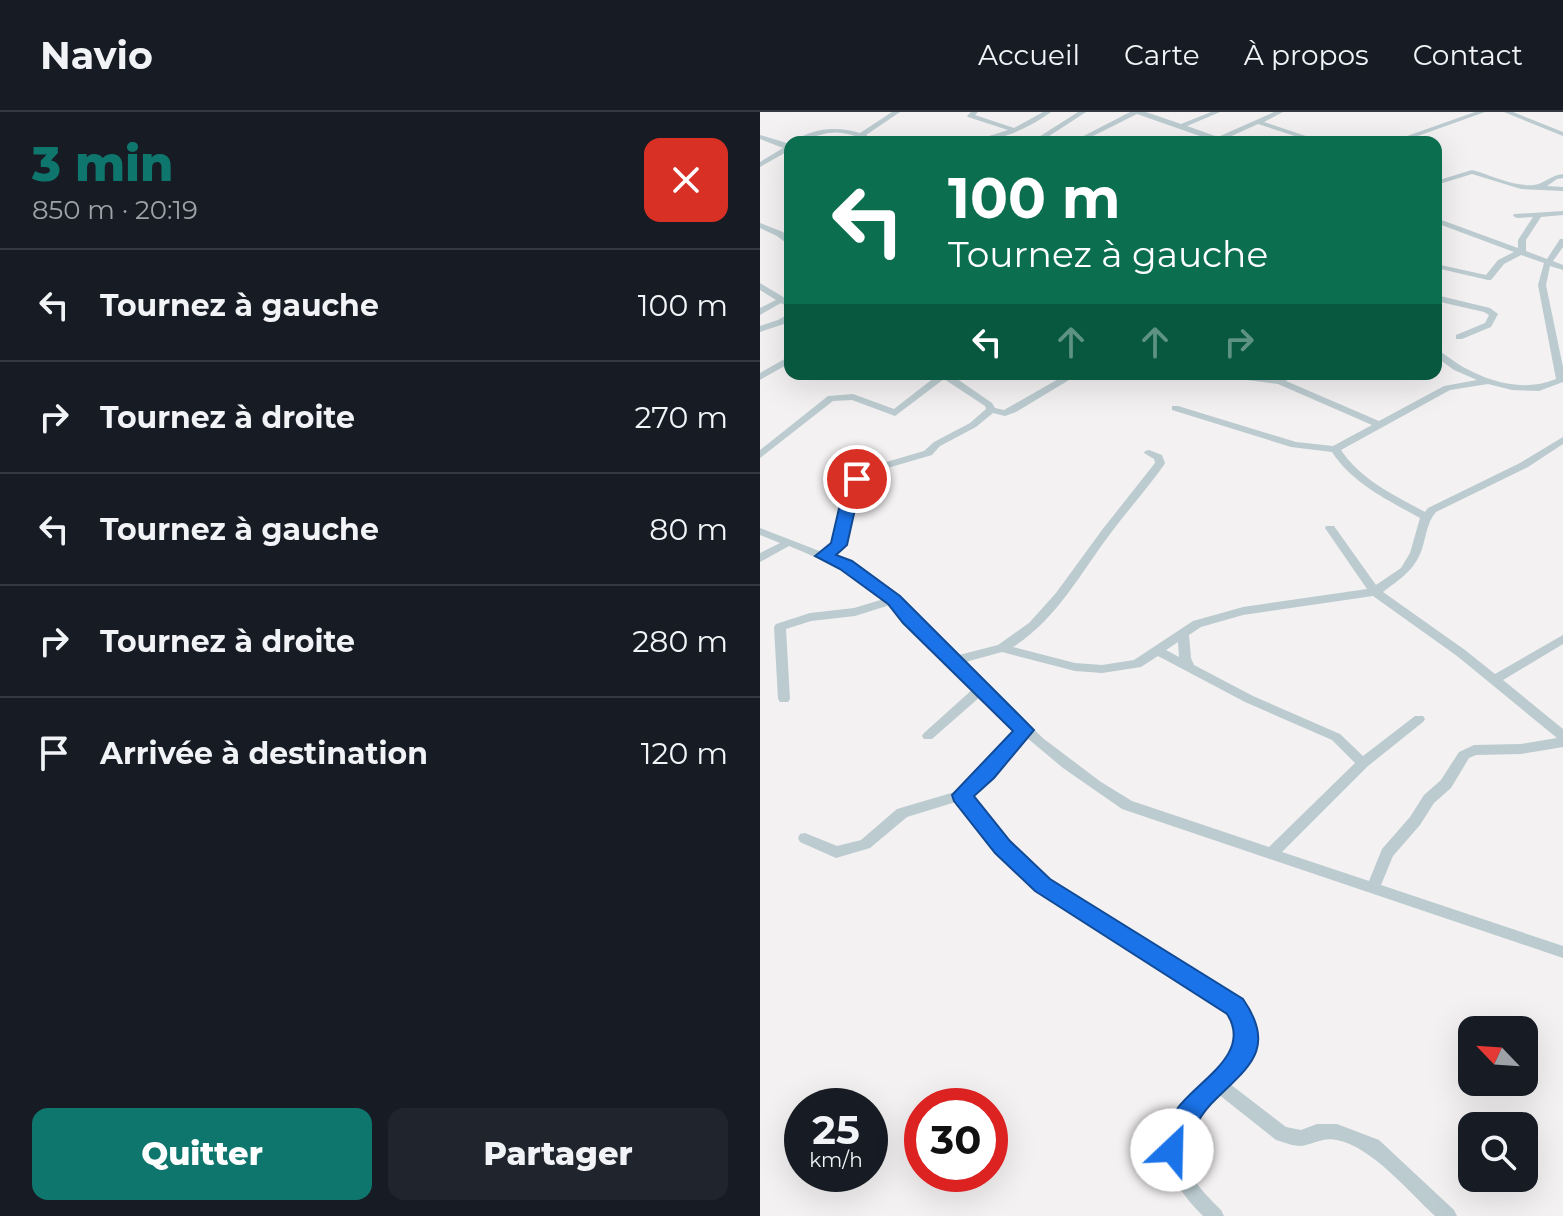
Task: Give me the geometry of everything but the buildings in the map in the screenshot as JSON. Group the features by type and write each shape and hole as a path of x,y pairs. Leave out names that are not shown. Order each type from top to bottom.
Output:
{"street":[{"path":"858,136 897,112"},
{"path":"975,112 970,116 1015,130"},
{"path":"994,136 1015,130 1048,112"},
{"path":"1045,136 1083,112"},
{"path":"1089,136 1142,112 1206,136"},
{"path":"1180,127 1217,112"},
{"path":"1230,136 1280,112"},
{"path":"1412,136 1482,112"},
{"path":"1507,112 1560,130"},
{"path":"1257,122 1301,136"},
{"path":"807,136 818,130 864,136"},
{"path":"761,137 784,145"},
{"path":"760,165 784,150"},
{"path":"1442,181 1472,172 1515,186 1559,189 1563,198"},
{"path":"1539,188 1553,178 1563,176"},
{"path":"1517,216 1563,213"},
{"path":"1522,251 1522,240 1539,214"},
{"path":"1442,222 1563,268"},
{"path":"760,225 784,238"},
{"path":"1442,357 1491,381 1524,389 1543,387 1562,380 1542,285 1549,262 1563,241"},
{"path":"1442,268 1485,279 1501,262 1522,251"},
{"path":"760,286 784,302"},
{"path":"1442,300 1494,314 1488,325 1459,337"},
{"path":"760,312 784,304"},
{"path":"760,329 784,324"},
{"path":"760,368 784,362"},
{"path":"760,377 784,362"},
{"path":"760,455 831,398 853,397 895,413 936,380"},
{"path":"953,380 989,405 991,410"},
{"path":"991,410 1005,413 1013,410 1064,380"},
{"path":"1288,380 1378,424"},
{"path":"1175,408 1295,445 1335,449 1447,388 1491,381"},
{"path":"824,556 838,545 852,487 863,472 928,453 991,410"},
{"path":"1002,648 1075,667 1102,669 1137,664 1197,624 1243,611 1375,592 1394,580 1411,562 1426,517 1446,501 1524,465 1563,440"},
{"path":"1335,449 1344,464 1356,474 1426,517"},
{"path":"954,661 1002,648 1017,640 1052,605 1160,463 1158,457 1149,453"},
{"path":"1330,528 1375,592 1461,653 1563,739"},
{"path":"760,531 846,565 894,600 1025,730 1090,783 1127,805 1563,952"},
{"path":"760,558 789,542"},
{"path":"784,699 780,627 810,617 855,612 894,600"},
{"path":"1183,633 1189,667"},
{"path":"1494,680 1563,639"},
{"path":"1158,651 1249,699 1336,737 1363,763"},
{"path":"928,736 982,688"},
{"path":"1272,853 1363,763 1419,719"},
{"path":"805,838 836,852 865,844 902,813 962,795 987,773 1025,730"},
{"path":"1373,888 1387,853 1415,821 1429,799 1446,784 1464,755 1474,750 1521,749 1563,739"},
{"path":"962,795 1002,847 1042,885 1235,1007 1247,1024 1244,1051 1234,1069 1202,1097 1183,1121 1172,1150 1178,1175 1215,1216"},
{"path":"1218,1084 1282,1134 1301,1138 1317,1132 1337,1132 1373,1146 1448,1216"}],"route":[{"path":"857,479 852,487 838,545 824,556 846,565 894,600 909,619 1025,730 987,773 962,795 1002,847 1042,885 1196,980 1235,1007 1247,1024 1244,1051 1234,1069 1202,1097 1183,1121 1172,1150"}]}
